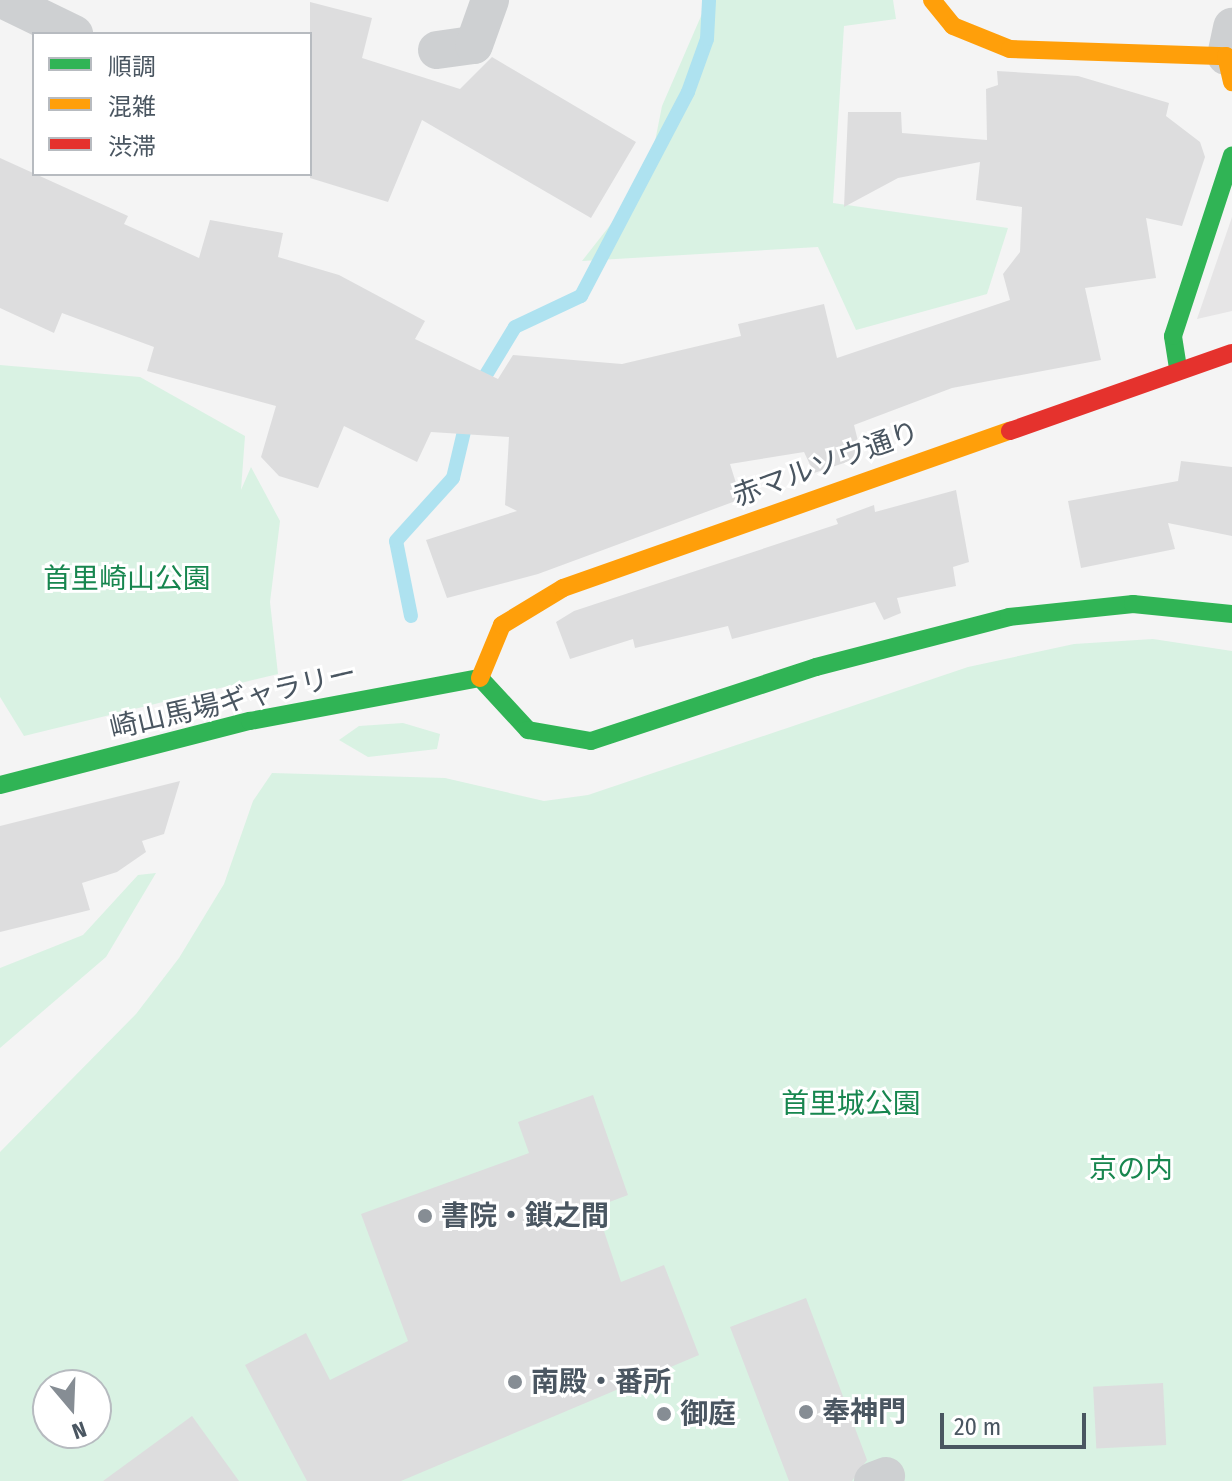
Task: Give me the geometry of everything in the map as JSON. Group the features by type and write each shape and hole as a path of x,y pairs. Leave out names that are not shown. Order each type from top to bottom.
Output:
{"street":[{"path":"4,0 70,32"},
{"path":"437,50 474,45 490,0"},
{"path":"932,0 953,26 1010,49 1230,55"},
{"path":"1178,368 1173,336 1232,155"},
{"name":"赤マルソウ通り","path":"480,678 502,625 563,588 1178,368 1232,353"},
{"path":"480,678 528,730 591,741 829,663 1009,617 1133,604 1232,614"},
{"name":"崎山馬場ギャラリー","path":"0,785 250,721 480,678"}],"shaded area":[{"path":"1232,217 1232,311 1197,319"}],"green space":[{"path":"708,0 893,0 896,19 844,26 833,203 1008,228 987,294 856,330 818,247 582,261 648,177 662,106"},
{"name":"首里崎山公園","path":"0,365 140,377 245,436 241,490 251,467 280,521 270,602 278,674 24,736 0,697"},
{"name":"首里城公園","path":"1153,639 1232,651 1232,1481 0,1481 0,1152 136,1014 179,958 224,884 253,801 272,773 445,778 544,801 588,795 968,667 1074,644"},
{"path":"403,723 440,734 437,749 368,757 339,740 359,726"},
{"path":"156,873 106,957 0,1048 0,968 83,935 138,875"}],"building":[{"path":"310,2 372,18 362,58 460,89 492,57 636,142 591,218 422,120 388,202 310,178"},
{"path":"997,71 1078,76 1169,103 1166,116 1200,142 1205,157 1182,226 1146,218 1156,278 1085,288 1101,360 952,388 854,425 862,457 814,473 804,452 730,464 741,499 538,574 447,598 426,540 517,511 505,505 509,437 431,432 417,462 344,426 318,488 279,476 261,457 276,406 147,371 154,347 62,313 54,333 0,308 0,158 32,172 32,176 40,176 128,216 124,224 199,258 210,220 283,233 278,257 339,275 425,321 415,339 498,379 513,355 622,364 741,336 738,324 824,304 837,358 1010,300 1003,274 1020,252 1022,207 976,200 980,162 898,178 844,207 848,112 901,112 902,133 987,140 986,89 998,85"},
{"path":"1181,461 1232,467 1232,536 1168,523 1175,549 1081,568 1068,501 1178,481"},
{"path":"956,490 969,562 953,567 956,586 897,598 901,613 884,620 875,602 732,639 728,626 635,648 633,639 570,659 556,622 574,611 838,524 836,519 874,505 875,512"},
{"path":"180,781 164,834 142,841 146,852 117,872 82,883 90,910 0,932 0,826"},
{"path":"593,1095 628,1195 596,1207 621,1282 664,1265 699,1355 401,1481 307,1481 245,1365 306,1333 330,1380 408,1341 361,1214 529,1153 518,1122"},
{"name":"奉神門","path":"806,1298 867,1460 852,1481 789,1481 730,1327"},
{"path":"1163,1383 1166,1445 1096,1449 1093,1387"},
{"path":"192,1416 239,1481 103,1481"}],"waterway":[{"path":"478,388 515,327 581,296 688,92 707,39 709,0"},
{"path":"411,616 396,541 453,478 467,419"}],"traffic: fast":[{"path":"1178,368 1173,336 1232,155"},
{"path":"480,678 528,730 591,741 816,667 1009,617 1133,604 1232,614"},
{"path":"0,785 250,721 480,678"}],"traffic: slow":[{"path":"932,0 953,26 1010,49 1226,56 1232,82"},
{"path":"480,678 502,625 563,588 1010,431"}],"traffic: jam":[{"path":"1010,431 1232,353"}],"place":[{"name":"書院・鎖之間","path":"425,1216"},
{"name":"南殿・番所","path":"515,1382"},
{"name":"奉神門","path":"806,1412"},
{"name":"御庭","path":"664,1414"}],"park label":[{"name":"京の内","path":"1131,1169"}]}
